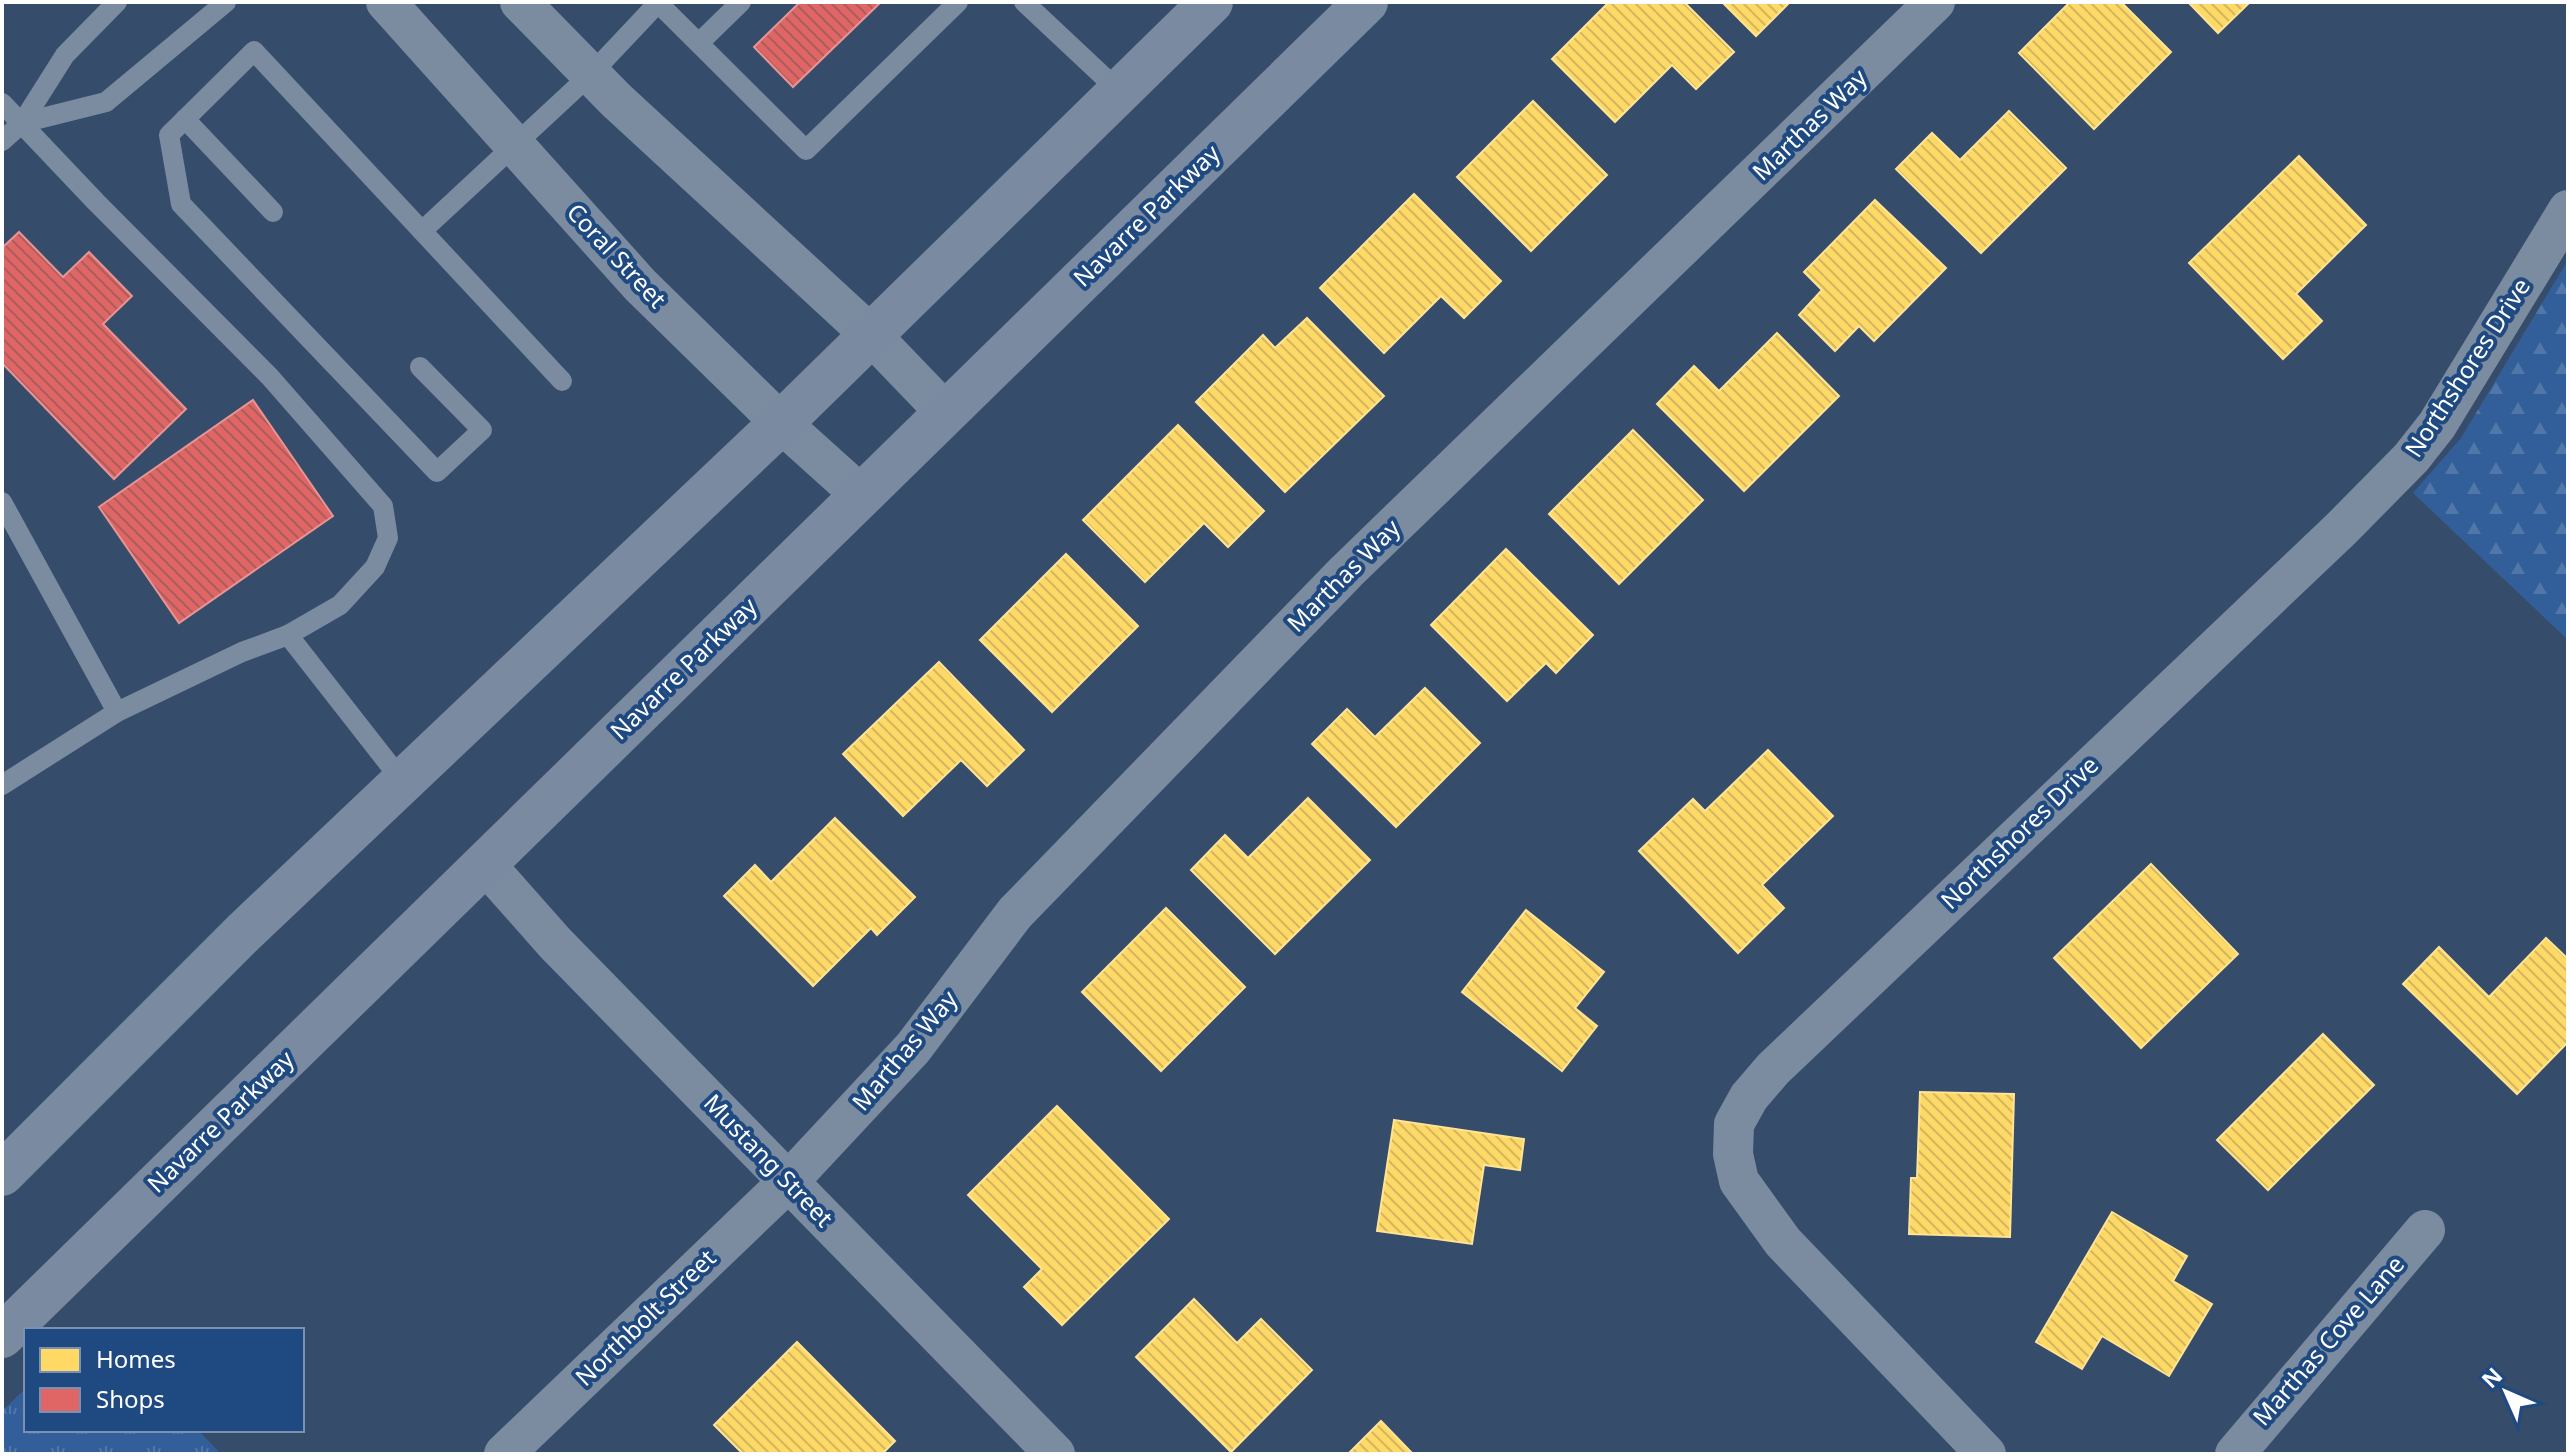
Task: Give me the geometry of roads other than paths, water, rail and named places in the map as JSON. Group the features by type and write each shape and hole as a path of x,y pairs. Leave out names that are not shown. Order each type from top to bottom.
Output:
{"highway":[{"path":"2,1174 243,933 872,336 1211,2"},
{"name":"Navarre Parkway","path":"2,1336 1366,2"}],"street":[{"name":"Coral Street","path":"386,2 640,285 781,423 861,495"},
{"path":"520,2 591,74 872,336 946,413"},
{"name":"Marthas Way","path":"788,1182 913,1048 1015,913 1347,571 1935,2"},
{"name":"Northshores Drive","path":"1986,1454 1783,1242 1739,1181 1733,1154 1734,1124 1749,1097 1773,1069 2330,539 2411,458 2437,425 2568,210"},
{"name":"Mustang Street","path":"485,864 555,943 1055,1454"},
{"name":"Northbolt Street","path":"504,1454 788,1182"},
{"name":"Marthas Cove Lane","path":"2235,1454 2425,1230"}],"lane":[{"path":"2,141 22,123 65,55 117,2"},
{"path":"22,123 106,102 226,2"},
{"path":"699,43 741,2"},
{"path":"422,231 591,74 658,3 806,150 958,2"},
{"path":"1024,2 1120,92"},
{"path":"420,367 482,430 437,472 181,204 169,135 254,51 562,381"},
{"path":"2,103 270,377 383,506 388,538 375,567 340,605 288,635 242,652 117,712 2,785"},
{"path":"185,119 273,212"},
{"path":"2,502 117,712"},
{"path":"288,635 403,782"}]}
